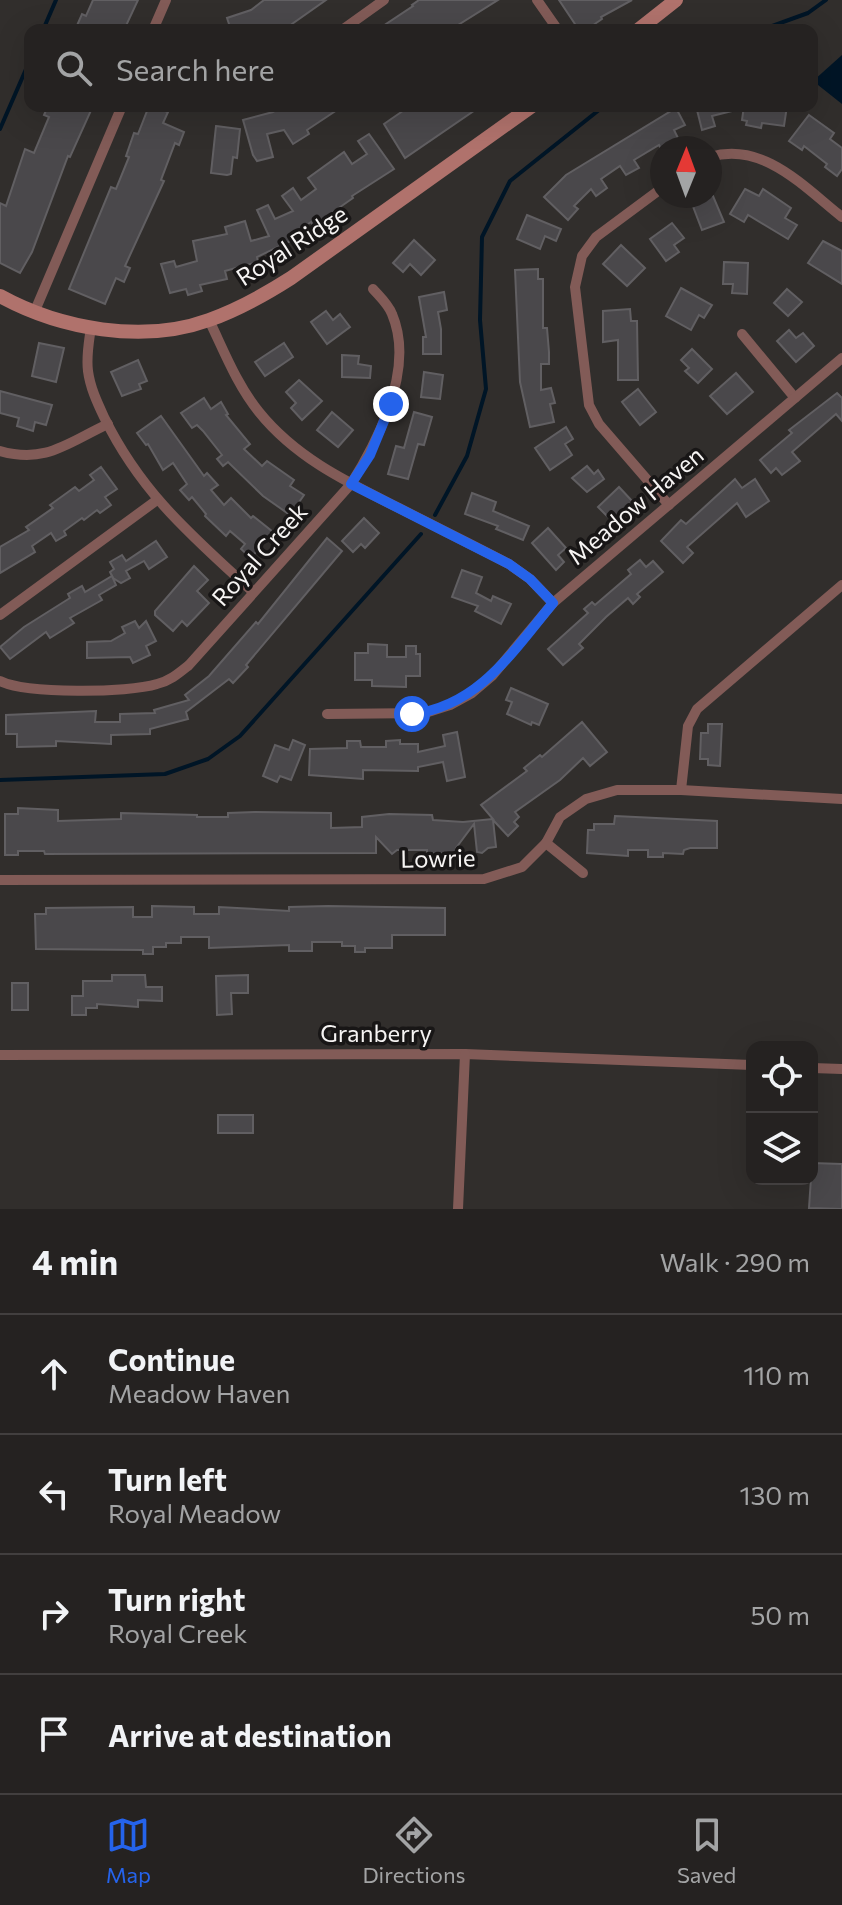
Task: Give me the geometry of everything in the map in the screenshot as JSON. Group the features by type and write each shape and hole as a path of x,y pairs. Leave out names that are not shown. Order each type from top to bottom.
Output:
{"street":[{"path":"156,24 166,0"},
{"path":"350,24 384,0"},
{"path":"537,0 554,24"},
{"path":"646,24 676,0"},
{"path":"34,313 119,112"},
{"name":"Royal Ridge","path":"0,296 34,313 91,327 148,331 209,320 267,293 291,278 524,112"},
{"path":"722,155 734,153 766,160 842,217"},
{"path":"650,197 596,237 582,256 575,287 589,405 599,424 669,505"},
{"name":"Royal Creek","path":"0,681 25,689 128,689 167,681 189,665 252,591 351,484 382,429 398,369 393,315 373,289"},
{"path":"209,320 242,389 258,412 299,451 351,484 509,564 530,579 553,603"},
{"path":"91,327 88,374 93,394 119,446 174,519 252,591"},
{"path":"742,334 795,398"},
{"name":"Meadow Haven","path":"327,714 412,714 438,710 461,700 492,676 553,603 842,358"},
{"path":"0,451 39,456 108,424"},
{"path":"0,615 157,500"},
{"path":"681,790 688,726 697,709 842,585"},
{"name":"Lowrie","path":"0,880 484,879 522,867 546,843 560,817 586,799 617,790 681,790 842,799"},
{"path":"546,843 583,873"},
{"path":"458,1209 465,1054"},
{"name":"Granberry","path":"0,1055 465,1054 746,1065"},
{"path":"818,1068 842,1069"}],"water":[{"path":"842,55 842,104 818,85 818,77"}],"building":[{"path":"93,0 138,0 127,24 78,24 82,14 86,16"},
{"path":"264,0 326,0 292,24 229,24 227,18 251,10"},
{"path":"419,0 498,0 460,24 386,24"},
{"path":"559,0 632,0 601,17 595,24 575,24"},
{"path":"45,112 90,112 68,156 32,252 20,273 0,263 0,203 6,206 25,149 34,153 49,117 44,115"},
{"path":"147,112 168,112 163,123 184,132 179,145 175,143 161,180 164,181 125,266 130,268 124,282 116,278 105,304 69,289 111,187 116,189 129,157 126,156 134,133 138,134"},
{"path":"273,112 334,112 307,130 309,134 293,144 284,130 267,134 273,157 257,161 243,120"},
{"path":"401,112 472,112 405,158 384,124"},
{"path":"669,112 678,112 685,125 674,130 677,136 650,136 650,150 634,160 639,168 626,175 620,166 601,179 607,188 596,196 591,189 574,206 578,209 568,220 544,197 566,175"},
{"path":"698,112 728,112 712,116 715,126 702,130"},
{"path":"743,112 786,112 784,126 762,123 761,128 746,125 747,121 742,120"},
{"path":"809,115 834,133 830,139 842,148 842,169 837,176 804,146 802,150 789,141"},
{"path":"216,126 240,129 237,158 233,157 231,174 211,173"},
{"path":"369,134 394,169 313,226 311,222 295,233 297,238 257,257 258,262 225,271 227,279 200,285 202,291 188,295 186,289 170,293 161,264 174,261 176,267 197,261 193,241 227,234 225,227 245,221 251,241 269,236 257,210 268,205 275,219 293,211 282,196 293,188 301,200 316,189 308,178 344,152 352,164 367,154 358,141"},
{"path":"745,189 759,196 763,189 791,208 785,218 797,225 788,239 748,215 744,222 730,214"},
{"path":"694,208 718,208 724,222 702,230"},
{"path":"527,215 561,229 556,241 545,236 540,249 517,239"},
{"path":"672,223 684,238 674,245 679,252 666,261 650,239"},
{"path":"414,240 435,260 421,275 410,264 403,272 393,263"},
{"path":"823,241 842,251 842,284 808,263"},
{"path":"621,245 645,268 627,286 603,264"},
{"path":"724,262 748,263 747,294 732,293 733,284 723,284"},
{"path":"538,269 538,279 543,279 543,328 547,328 549,352 549,364 541,364 541,390 551,388 555,403 550,404 554,422 530,427 520,382 515,270"},
{"path":"681,288 712,305 704,318 699,315 691,330 666,316"},
{"path":"787,289 802,302 788,316 774,303"},
{"path":"444,292 447,310 438,312 441,354 423,354 423,337 426,337 419,297"},
{"path":"630,309 631,321 637,321 638,380 618,380 618,340 603,342 603,311"},
{"path":"326,311 333,320 340,314 350,327 327,344 311,322"},
{"path":"789,330 796,338 803,333 814,346 796,362 777,341"},
{"path":"39,343 64,348 56,382 32,376"},
{"path":"284,343 293,357 265,376 255,362"},
{"path":"692,349 712,369 698,383 685,371 689,368 681,360"},
{"path":"342,355 359,356 358,364 371,366 370,378 342,377"},
{"path":"138,360 147,381 139,384 141,389 122,396 111,372"},
{"path":"424,372 443,375 440,399 421,397"},
{"path":"736,373 753,392 727,414 710,396"},
{"path":"299,380 322,401 302,420 291,408 296,403 286,392"},
{"path":"638,389 656,412 640,425 622,402"},
{"path":"0,391 52,405 46,425 35,422 33,431 17,426 19,418 0,413"},
{"path":"837,393 842,398 842,421 836,414 792,452 800,461 782,475 776,468 771,473 760,460 792,433 789,430"},
{"path":"204,398 211,409 221,402 226,415 250,444 244,449 262,466 267,461 294,480 290,486 304,495 290,515 263,496 228,462 223,466 217,459 222,455 203,431 197,425 192,428 181,413"},
{"path":"332,412 353,430 338,447 317,430"},
{"path":"414,412 432,417 424,445 418,444 408,479 388,474 396,446 404,448"},
{"path":"161,416 204,476 207,473 218,485 211,490 224,505 231,498 251,518 253,516 273,532 251,558 241,549 245,544 230,531 226,536 205,516 192,497 189,500 180,490 187,484 173,463 163,470 148,444 137,433"},
{"path":"566,427 573,439 565,444 572,455 550,470 535,448"},
{"path":"587,466 594,474 598,470 604,479 587,492 572,478"},
{"path":"101,467 117,489 105,497 111,505 100,513 97,510 84,520 82,518 56,541 51,533 32,546 35,552 0,573 0,547 29,530 26,527 75,487 79,491 94,480 90,475"},
{"path":"735,479 742,488 755,479 769,501 746,517 737,503 687,547 693,553 683,563 661,541 681,520 686,524"},
{"path":"619,487 633,502 612,521 598,507"},
{"path":"472,493 496,502 493,511 529,526 523,540 496,529 498,526 465,514"},
{"path":"364,518 379,533 365,548 361,544 353,552 342,541"},
{"path":"548,528 566,548 558,555 564,562 556,570 532,543"},
{"path":"327,538 342,551 246,665 248,667 233,683 229,679 186,712 188,719 150,729 150,734 111,735 111,744 56,741 56,746 17,747 17,734 6,734 6,715 96,711 95,722 120,722 120,714 155,713 154,710 189,700 185,695 209,676 256,622 258,624"},
{"path":"156,541 167,557 149,569 144,561 126,571 130,578 121,583 113,578 110,572 114,569 110,562 122,555 126,561"},
{"path":"640,560 646,567 653,561 663,572 637,594 640,597 633,604 628,598 606,617 579,644 583,648 563,665 548,649 588,613 584,609 592,602 595,605 631,574 628,570"},
{"path":"194,566 208,580 197,591 209,603 187,626 182,621 173,631 155,615 155,611"},
{"path":"462,570 482,577 476,593 491,601 493,596 511,604 501,624 475,611 478,606 452,597"},
{"path":"112,576 116,585 99,595 102,600 70,618 74,623 50,638 46,632 10,659 0,647 24,627 70,598 68,594 82,586 85,592"},
{"path":"135,621 139,628 146,621 156,641 146,646 150,655 133,663 130,657 87,658 87,642 111,641 125,633 122,627"},
{"path":"368,644 387,645 387,657 406,657 406,646 416,646 416,654 420,654 420,676 406,676 406,687 372,686 372,680 355,680 355,653 368,653"},
{"path":"511,688 548,704 539,725 532,722 531,725 507,714 512,702 506,700"},
{"path":"582,722 607,752 590,766 583,758 560,780 515,812 519,817 514,822 518,826 508,836 493,820 496,847 482,853 477,852 474,824 456,848 456,854 397,850 392,854 376,837 376,853 45,854 44,851 18,851 18,855 5,855 5,814 18,814 18,808 58,810 58,821 121,819 121,813 228,817 228,813 331,813 331,828 362,827 362,817 389,814 432,815 433,820 463,822 493,819 481,805 527,771 524,768 540,755 542,757"},
{"path":"708,724 722,724 720,766 708,765 708,759 700,759 701,733 708,733"},
{"path":"457,732 465,777 447,781 443,762 418,767 418,771 363,770 363,779 309,775 310,749 347,748 347,741 360,741 361,747 386,747 386,741 400,740 400,744 418,744 418,752 445,746 443,735"},
{"path":"293,740 305,745 291,780 280,776 277,782 263,776 275,745 289,750"},
{"path":"615,816 717,821 717,848 690,848 683,854 663,853 663,857 648,857 648,850 628,850 628,856 587,853 588,830 594,830 594,824 614,824"},
{"path":"152,906 194,907 194,914 219,914 219,907 289,911 289,907 328,906 445,908 445,935 392,935 392,948 365,948 365,952 355,952 355,946 342,946 342,942 312,942 312,951 289,951 289,945 209,948 209,937 181,937 181,943 153,947 153,954 143,954 143,950 36,949 35,914 46,914 46,908 133,907 133,917 152,917"},
{"path":"112,975 145,975 146,987 162,987 162,1001 138,1000 138,1007 97,1004 97,1008 86,1008 86,1015 72,1015 72,996 83,996 83,981 112,981"},
{"path":"248,975 248,993 231,993 232,1014 217,1015 216,976"},
{"path":"12,983 28,983 28,1010 12,1010"},
{"path":"218,1115 253,1115 253,1133 218,1133"},
{"path":"818,1163 842,1164 842,1209 809,1208 811,1185 818,1185"}],"waterway":[{"path":"46,24 56,0"},
{"path":"778,24 808,13 826,0"},
{"path":"0,129 24,74"},
{"path":"435,515 467,456 486,389 480,320 482,237 510,181 596,112"},
{"path":"0,780 165,774 208,759 240,736 421,534"}],"route":[{"path":"391,404 370,455 351,484 509,564 530,579 553,603 492,676 472,693 438,710 412,714"}]}
